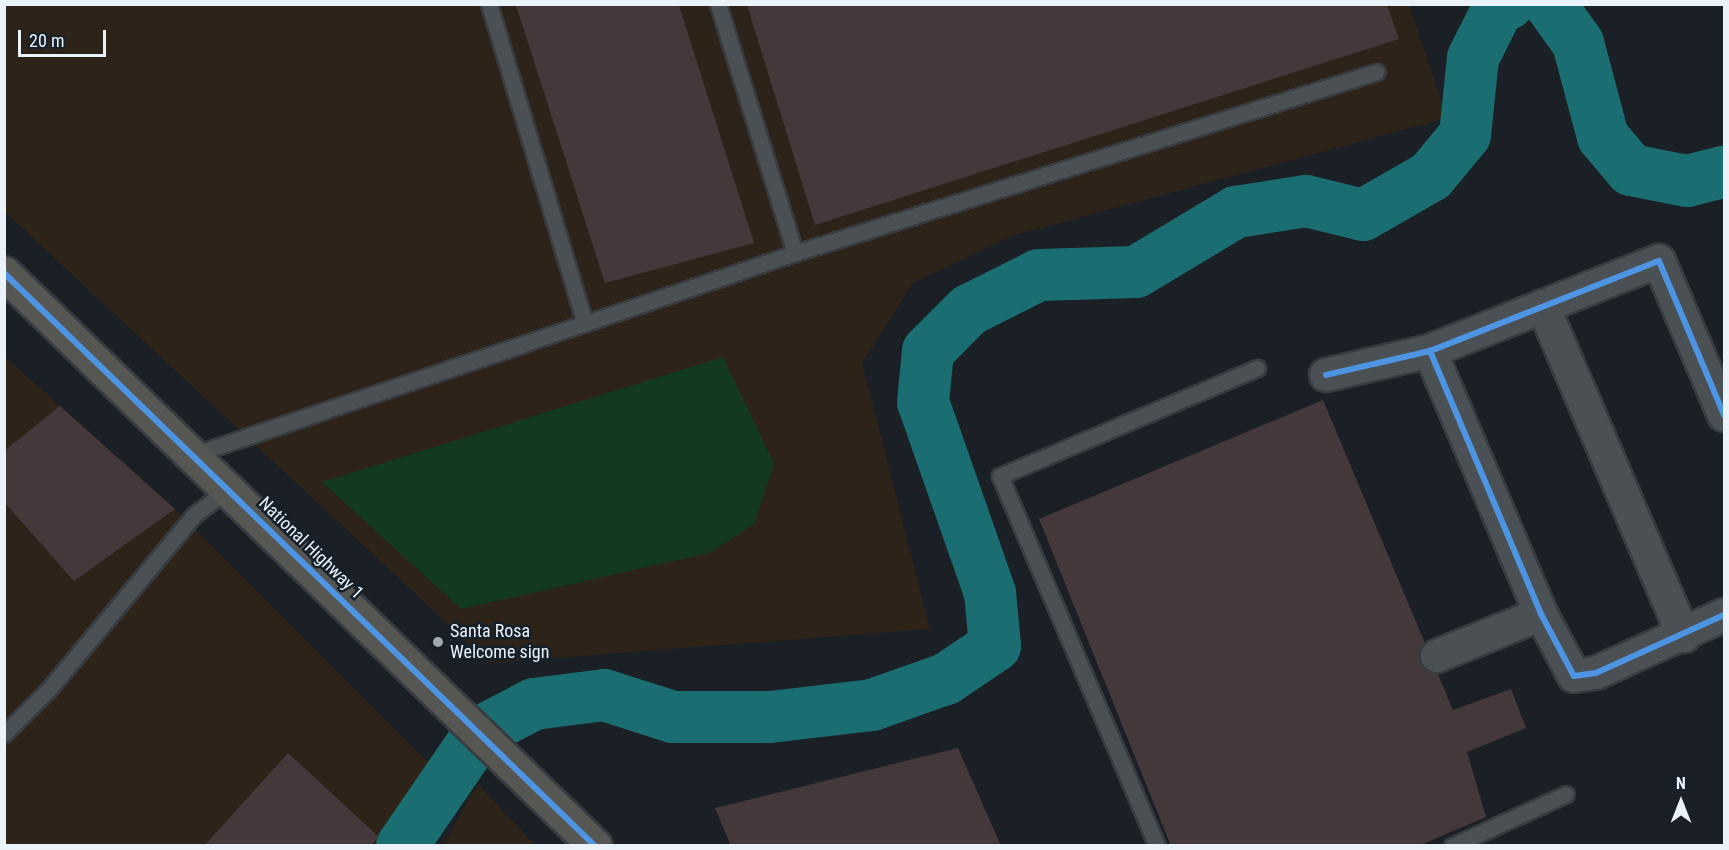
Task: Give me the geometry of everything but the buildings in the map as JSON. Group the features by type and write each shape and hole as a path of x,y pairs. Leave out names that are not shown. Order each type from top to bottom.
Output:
{"highway":[{"name":"National Highway 1","path":"4,273 595,846"}],"street":[{"path":"1326,375 1430,351 1659,261 1715,360 1725,415"},
{"path":"1543,306 1684,636"},
{"path":"1430,351 1541,614 1574,676 1596,673 1684,636 1725,615"},
{"path":"1437,656 1541,614"}],"lane":[{"path":"489,4 585,323"},
{"path":"718,4 795,253"},
{"path":"192,455 795,253 1376,72"},
{"path":"1157,846 1000,476 1257,368"},
{"path":"4,734 49,689 194,514 228,489"},
{"path":"1452,846 1566,794"}],"shaded area":[{"path":"4,5 1409,5 1447,118 1011,236 913,283 862,363 930,629 490,663 5,212"},
{"path":"4,356 175,509 444,779 402,845 5,845"},
{"path":"478,784 535,845 443,845"}],"green space":[{"path":"723,357 774,464 754,524 709,553 461,609 322,482"}],"waterway":[{"path":"402,846 480,732 534,704 604,695 673,717 770,717 872,705 946,679 995,646 990,593 923,402 928,351 969,310 1039,275 1136,272 1236,212 1306,201 1363,215 1431,176 1465,135 1473,58 1498,8 1508,4"},
{"path":"1550,4 1578,43 1603,137 1631,170 1687,181 1724,172"}],"cycle path":[{"path":"1326,375 1430,351 1659,261 1724,415"},
{"path":"4,273 595,846"},
{"path":"1430,351 1541,614 1574,676 1596,673 1724,615"}],"place":[{"name":"Santa Rosa Welcome sign","path":"438,642"}]}
